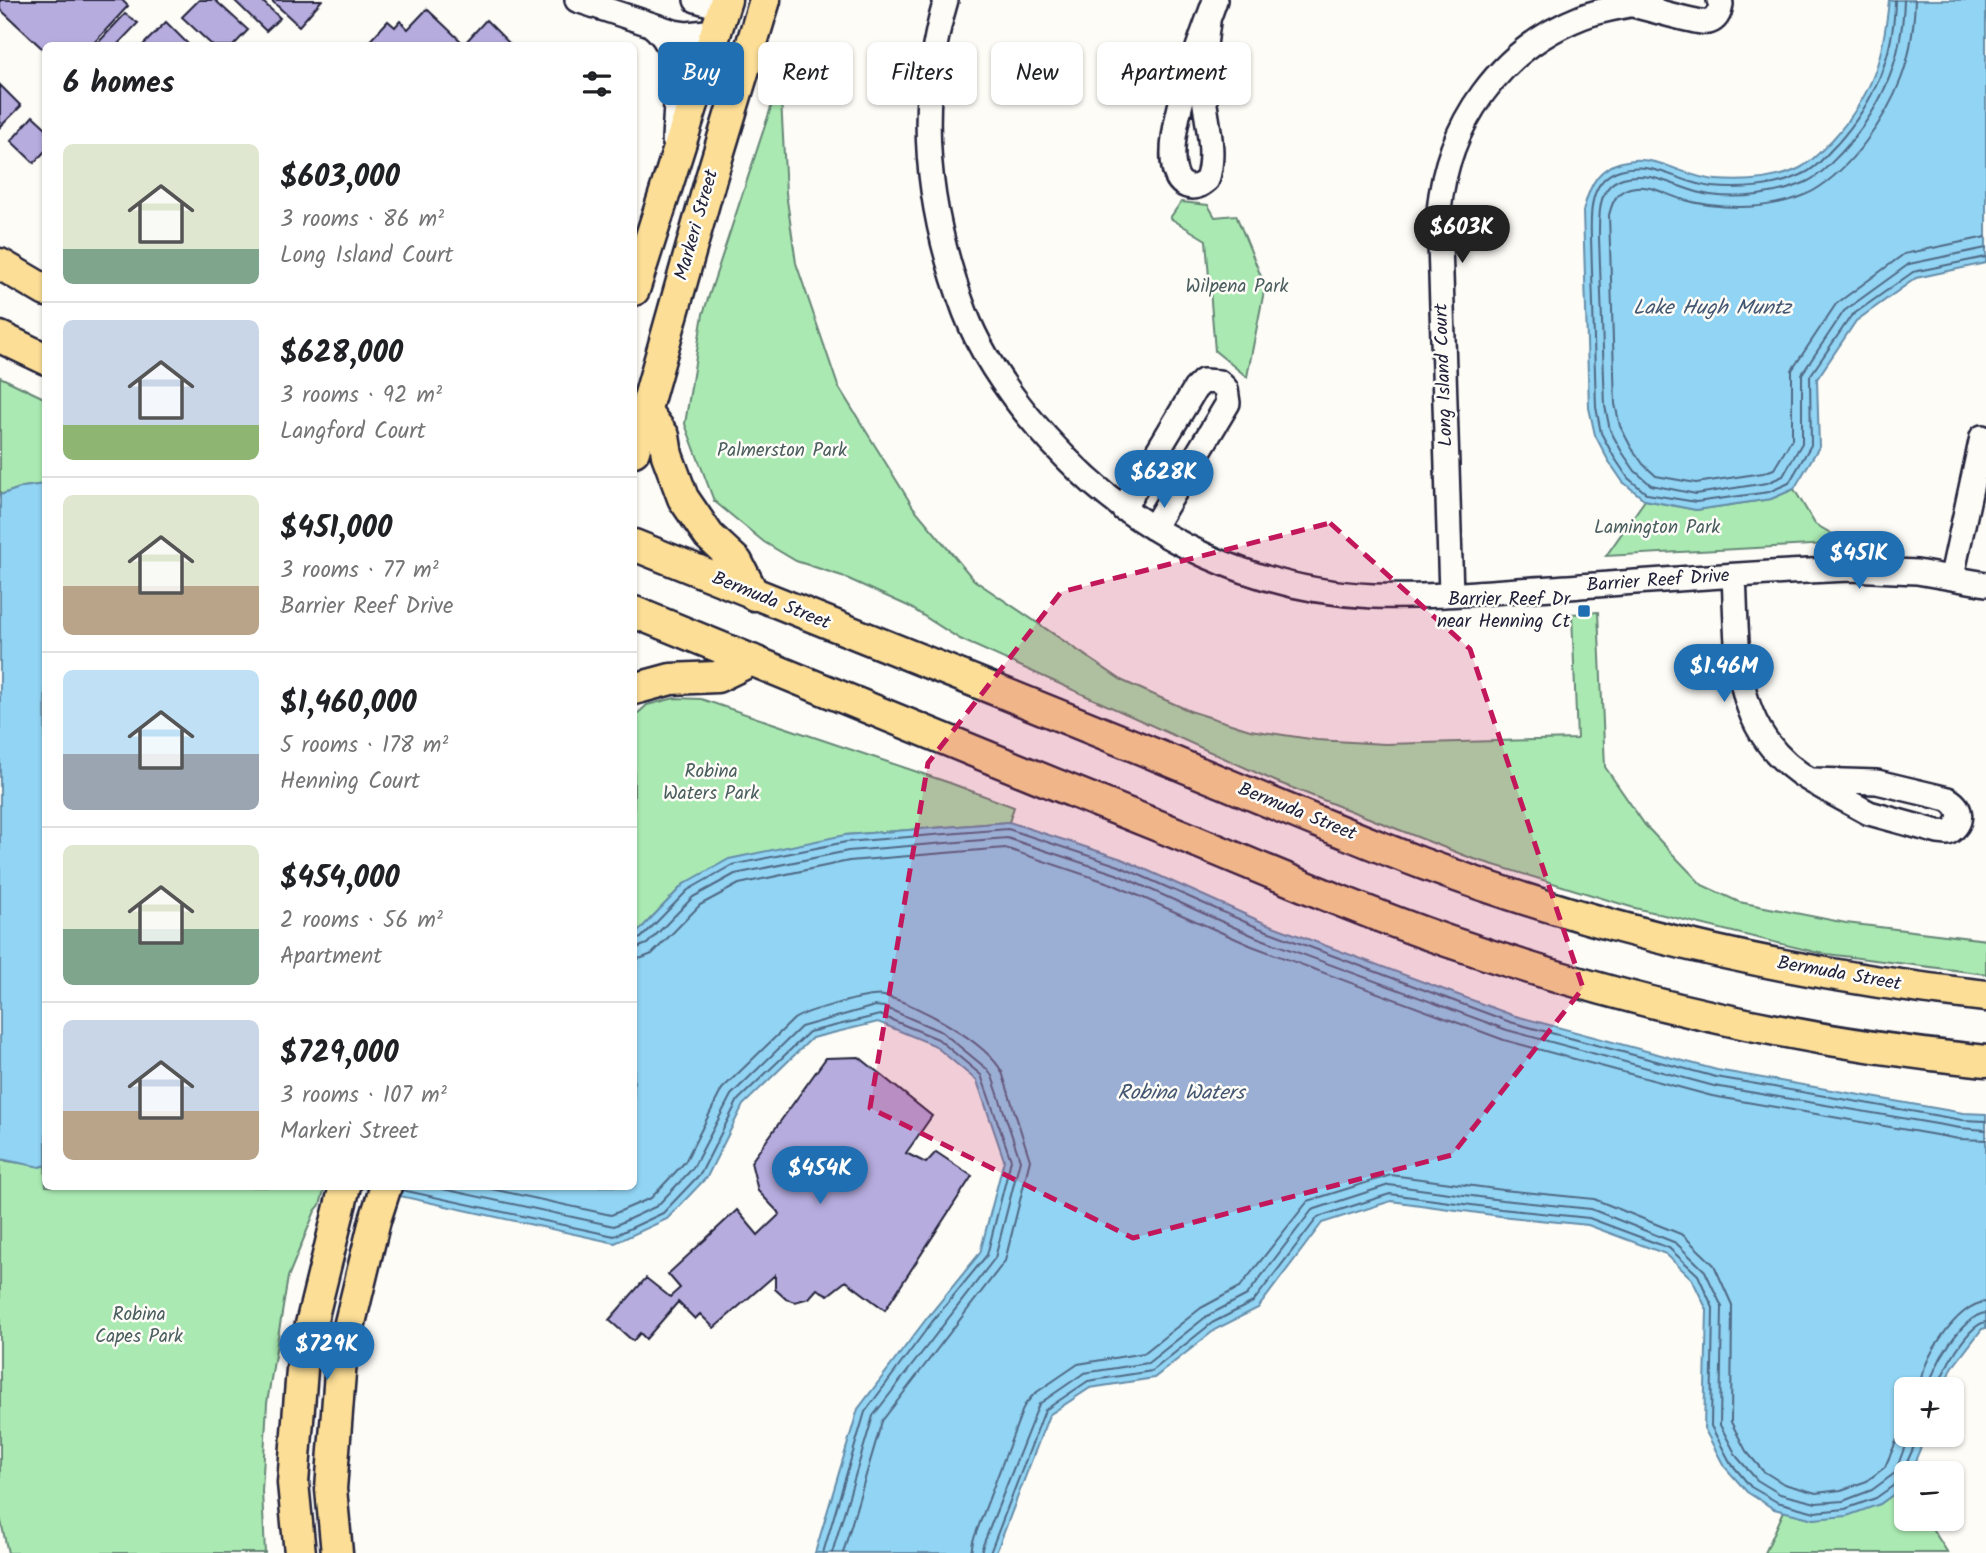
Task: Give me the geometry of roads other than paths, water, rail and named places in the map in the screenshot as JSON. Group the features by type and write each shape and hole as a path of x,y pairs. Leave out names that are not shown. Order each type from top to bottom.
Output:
{"main road":[{"path":"715,10 762,10"},
{"name":"Markeri Street","path":"637,280 673,168 715,10"},
{"name":"Markeri Street","path":"637,441 710,178 762,10"},
{"path":"0,264 42,289"},
{"path":"0,337 42,357"},
{"path":"646,412 664,436 667,455 683,498 701,526 737,562 754,595"},
{"name":"Bermuda Street","path":"637,546 1421,863 1515,895 1675,941 1773,963 1851,978 1986,996"},
{"path":"637,613 1444,940 1600,989 1741,1023 1877,1048 1986,1061"},
{"path":"637,688 671,679 717,677 752,660"},
{"path":"337,1553 331,1489 341,1360 385,1190"},
{"path":"300,1553 293,1483 303,1357 342,1198"}],"street":[{"path":"577,0 620,8 651,25 666,38 675,65 673,168"},
{"name":"Barrier Reef Drive","path":"946,0 931,67 928,106 931,179 945,252 972,328 989,361 1024,411 1073,466 1123,509 1153,528 1223,563 1302,587 1373,596 1451,594 1884,569 1952,576 1986,584"},
{"path":"1209,22 1203,63 1203,89 1210,142 1210,171 1207,180 1194,187 1187,186 1176,176 1176,127 1184,89 1216,0"},
{"name":"Long Island Court","path":"1451,594 1439,211 1448,158 1473,106 1492,80 1521,52 1558,27 1584,16 1641,3 1700,24 1709,23 1716,19 1721,4 1719,0"},
{"path":"651,25 678,33 715,10"},
{"path":"1123,509 1195,389 1203,381 1219,382 1226,389 1228,403 1153,528"},
{"path":"1952,576 1982,437"},
{"path":"1734,576 1739,667 1748,706 1756,726 1769,744 1799,773 1881,818 1948,832 1955,829 1960,821 1956,804 1948,799 1888,783 1812,780"}],"water":[{"name":"Lake Hugh Muntz","path":"1889,0 1986,0 1986,263 1916,278 1856,321 1817,379 1819,447 1794,489 1771,499 1696,510 1645,500 1623,482 1608,460 1595,435 1589,408 1583,212 1593,183 1613,165 1634,160 1655,162 1695,176 1726,181 1770,178 1805,165 1832,140 1866,91 1879,58"},
{"path":"42,484 40,1167 0,1159 0,495 23,487"},
{"name":"Robina Waters","path":"1009,822 1122,859 1262,922 1512,1015 1717,1070 1963,1113 1986,1114 1986,1328 1982,1329 1952,1368 1949,1377 1894,1377 1894,1447 1921,1447 1915,1461 1894,1461 1894,1494 1880,1504 1847,1516 1814,1519 1774,1509 1747,1492 1724,1466 1704,1428 1707,1310 1692,1279 1666,1254 1588,1225 1391,1201 1322,1223 1258,1308 1216,1329 1154,1378 1090,1388 1049,1415 996,1553 815,1553 858,1409 980,1253 1004,1160 977,1081 934,1045 878,1022 812,1038 743,1105 707,1177 667,1219 615,1243 373,1190 637,1190 637,933 684,884 729,859 845,835"}],"place":[{"name":"Barrier Reef Dr near Henning Ct","path":"1584,611"}],"park label":[{"name":"Wilpena Park","path":"1237,287"},
{"name":"Palmerston Park","path":"782,451"},
{"name":"Lamington Park","path":"1657,528"},
{"name":"Robina Waters Park","path":"711,783"},
{"name":"Robina Capes Park","path":"139,1326"}]}
